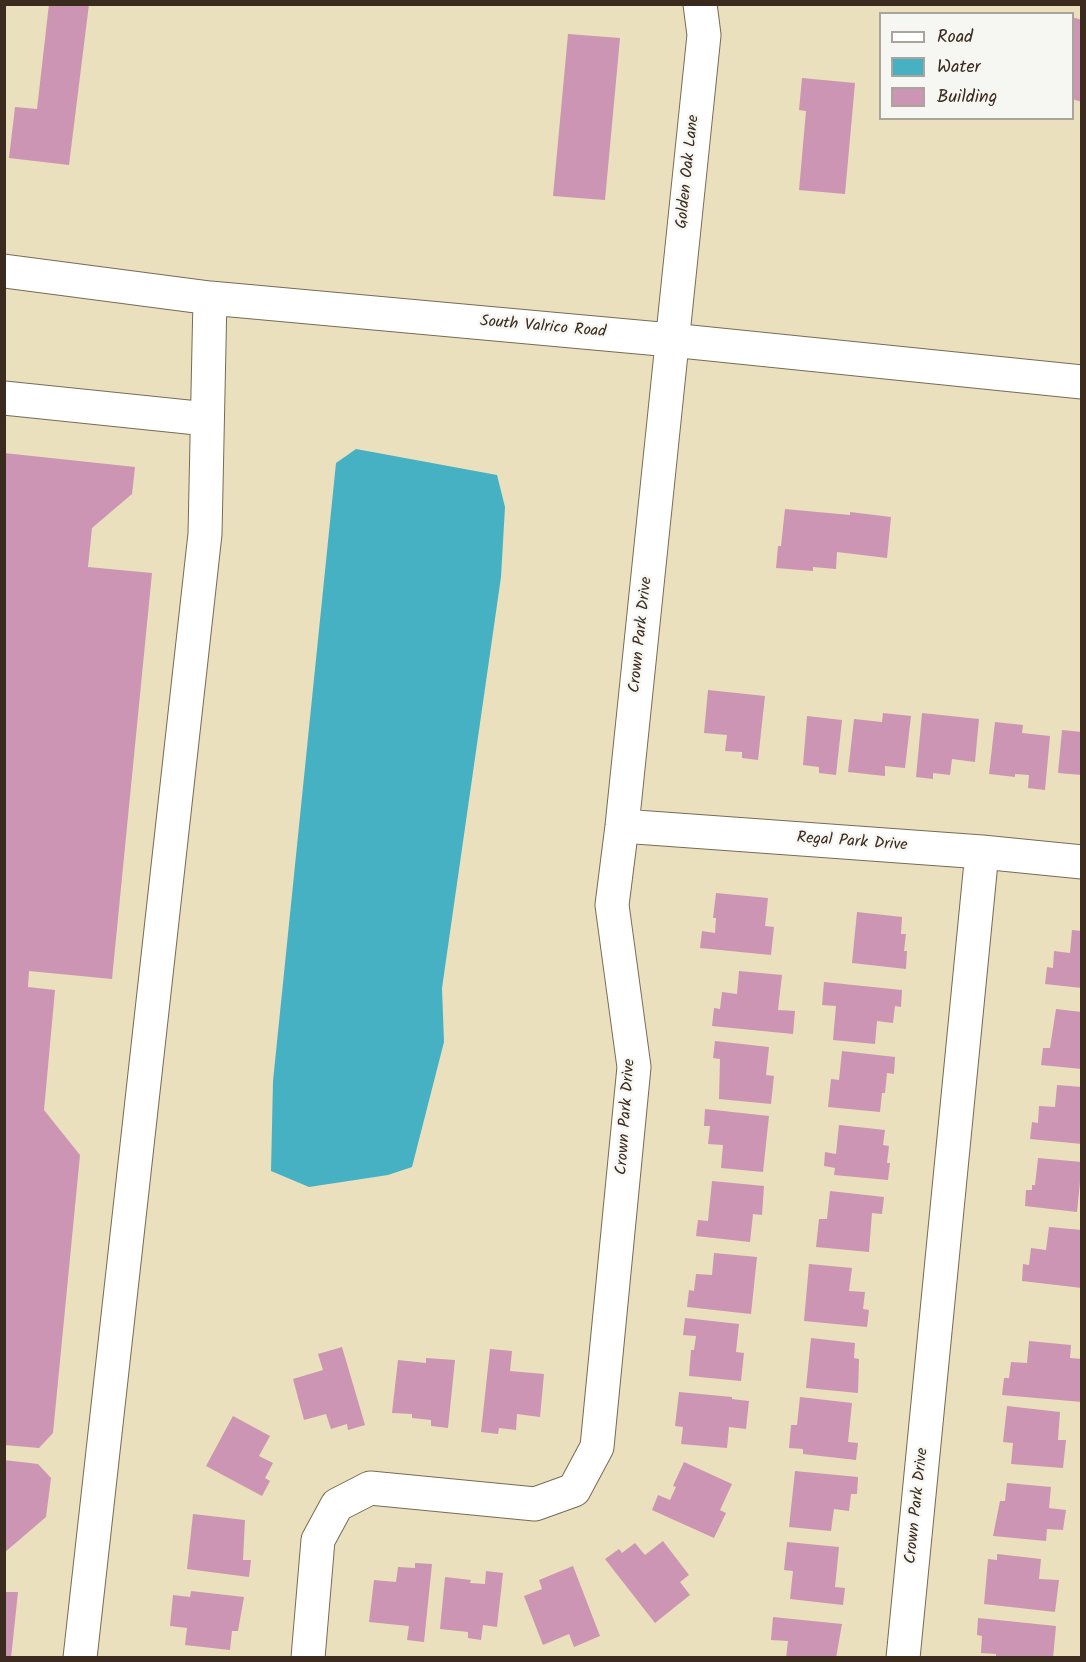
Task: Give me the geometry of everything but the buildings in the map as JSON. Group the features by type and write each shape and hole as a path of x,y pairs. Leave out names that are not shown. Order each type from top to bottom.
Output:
{"street":[{"name":"Golden Oak Lane","path":"671,340 704,35 700,4"},
{"name":"South Valrico Road","path":"4,271 210,298 671,340 1082,382"},
{"path":"80,1658 206,534 210,298"},
{"name":"Crown Park Drive","path":"308,1658 318,1540 337,1505 370,1488 535,1504 574,1490 597,1447 634,1067 612,905 671,340"},
{"path":"4,398 207,419"},
{"name":"Regal Park Drive","path":"622,826 982,852 1082,862"},
{"name":"Crown Park Drive","path":"903,1658 982,852"}],"water":[{"path":"356,449 497,475 505,507 501,577 442,988 444,1042 412,1167 388,1175 309,1187 271,1171 273,1081 336,463"}]}
